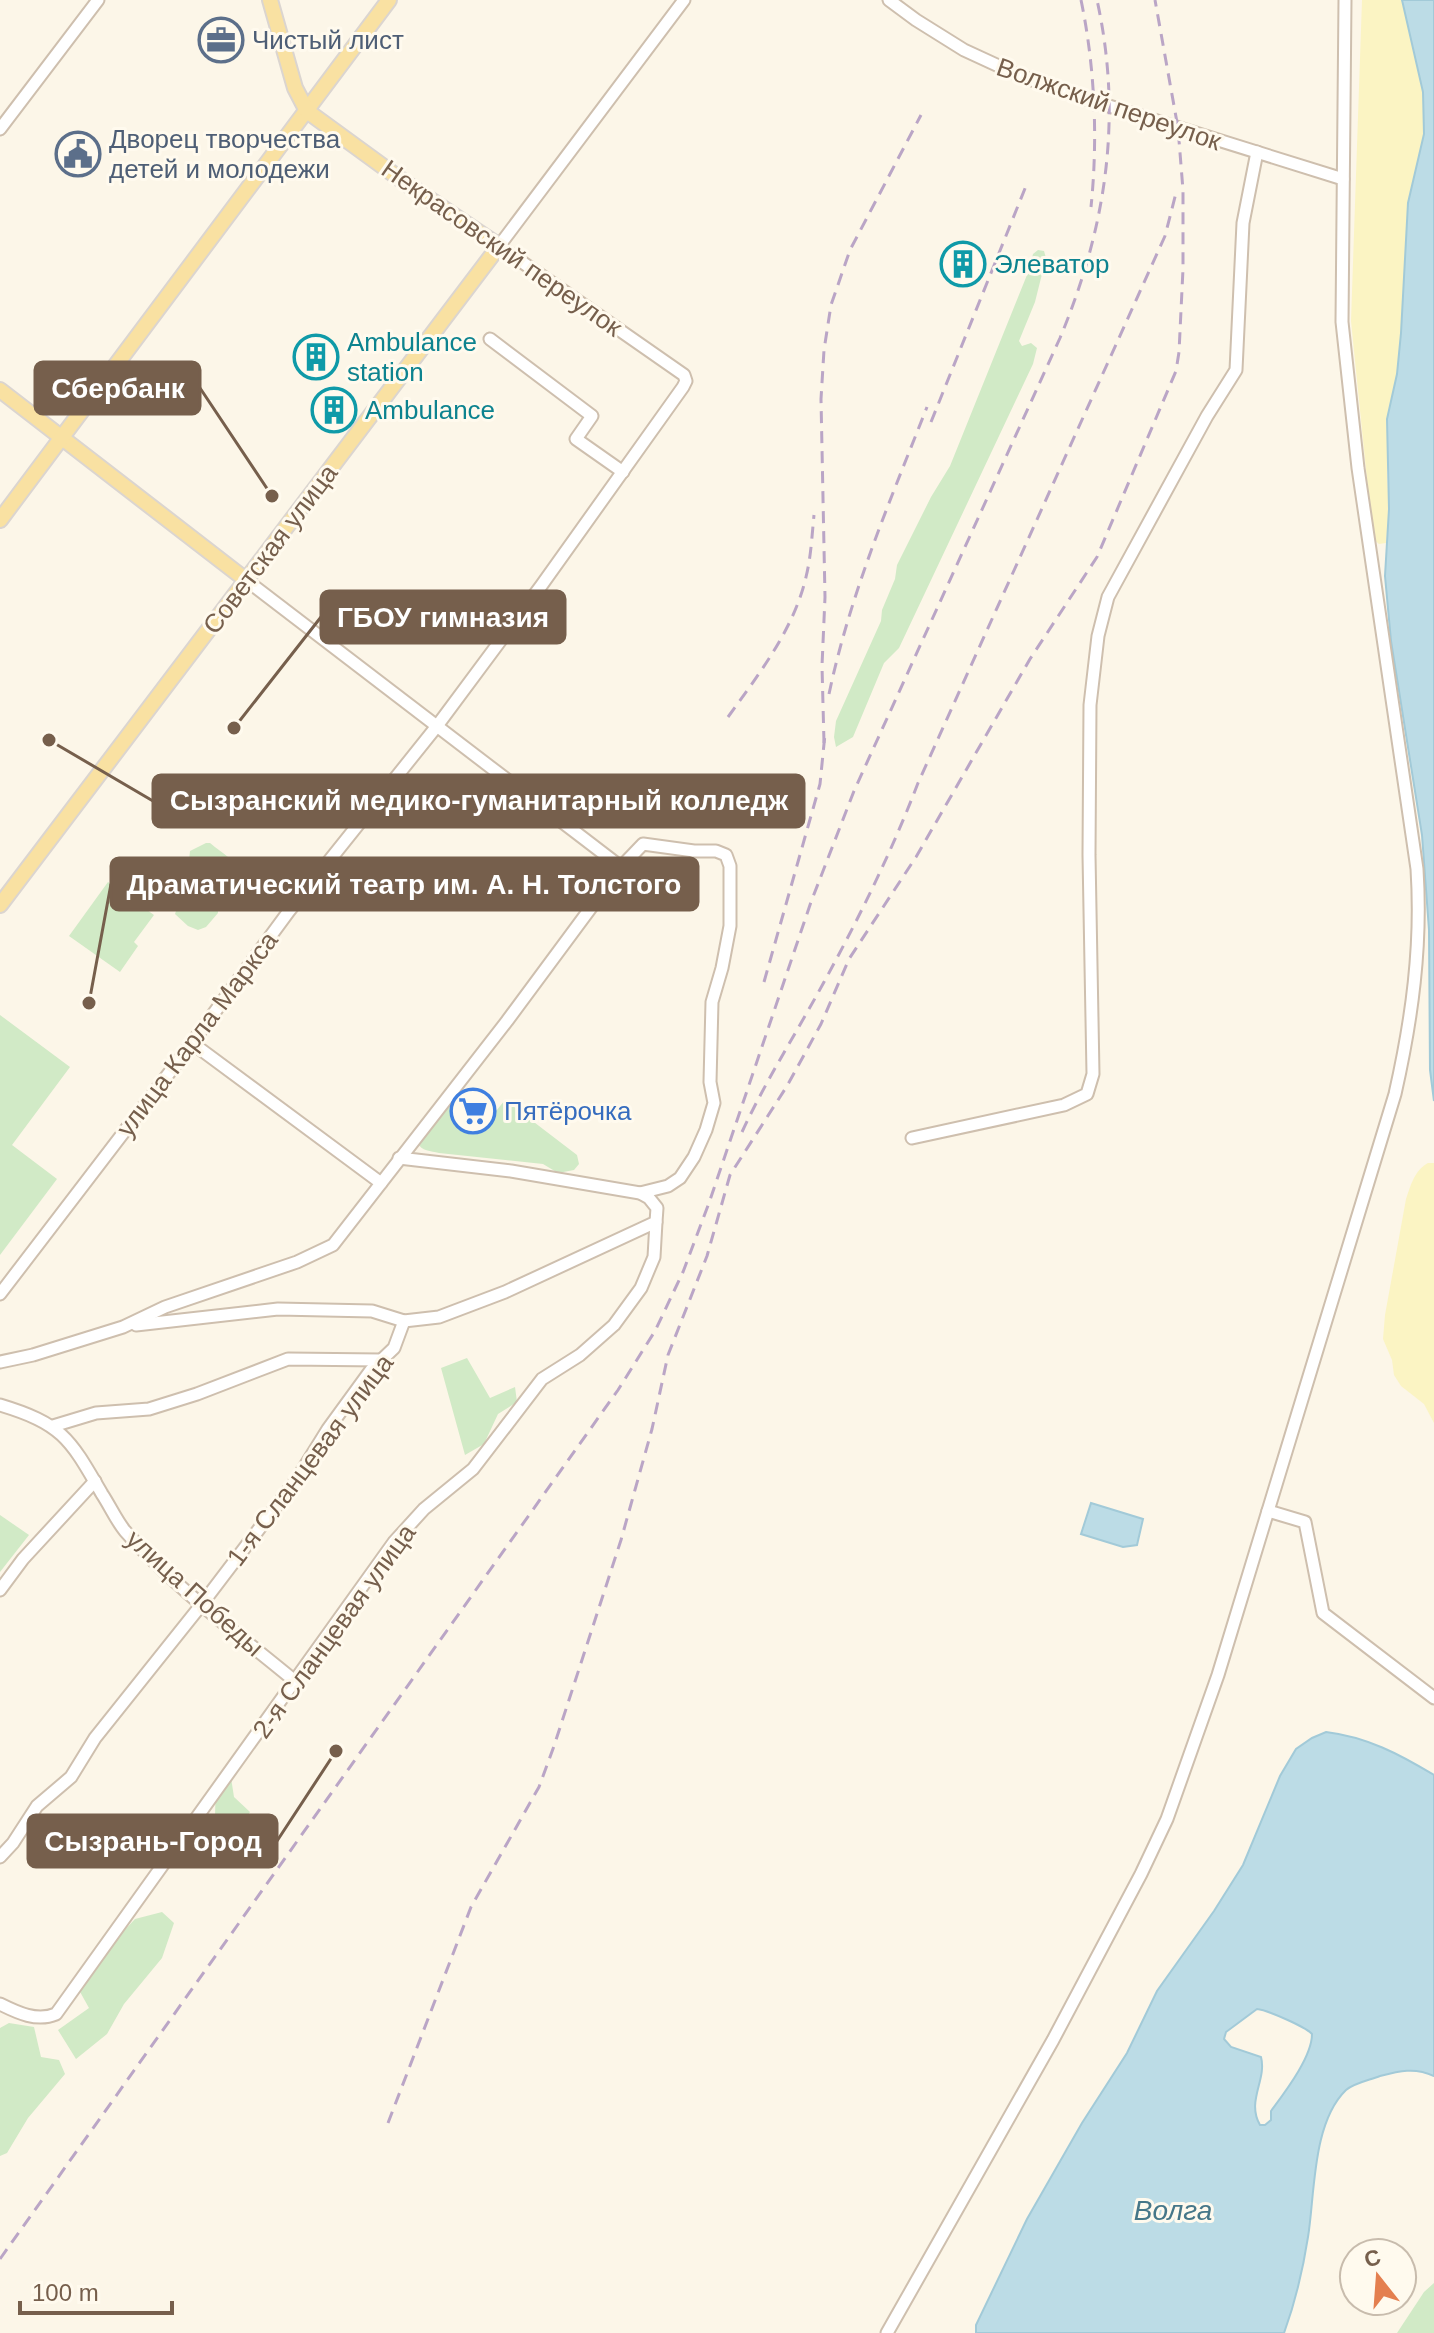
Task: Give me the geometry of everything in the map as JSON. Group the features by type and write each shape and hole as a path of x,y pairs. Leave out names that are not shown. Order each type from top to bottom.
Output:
{"main road":[{"path":"270,0 295,88 307,111"},
{"path":"0,520 389,0"},
{"name":"Некрасовский переулок","path":"307,111 499,246"},
{"name":"Советская улица","path":"0,905 499,246"},
{"path":"0,390 246,580"}],"street":[{"path":"0,129 98,0"},
{"name":"Советская улица","path":"499,246 684,0"},
{"name":"Волжский переулок","path":"889,0 916,20 989,63 1064,92 1343,179"},
{"path":"887,2333 1053,2040 1167,1819 1218,1675 1395,1094 1418,948 1417,869 1358,468 1342,322 1345,0"},
{"path":"912,1138 1064,1105 1087,1094 1093,1074 1090,705 1098,636 1108,597 1207,416 1236,370 1243,223 1257,152"},
{"name":"Некрасовский переулок","path":"499,246 684,375 685,384 681,391"},
{"path":"490,339 592,416 576,439 623,472"},
{"name":"улица Карла Маркса","path":"0,1294 289,911 437,726 681,391"},
{"path":"246,580 621,867"},
{"path":"0,1362 123,1327 165,1307 297,1262 333,1245 399,1158 507,1021 621,867 643,844 716,851 726,855 730,866 730,926 712,1002 710,1082 714,1103 700,1144 680,1178 668,1186 640,1193 511,1171 399,1158"},
{"path":"192,1043 381,1183"},
{"name":"2-я Сланцевая улица","path":"0,2004 19,2013 45,2019 56,2014 394,1542 424,1509 473,1469 542,1379 580,1355 614,1325 641,1288 654,1257 657,1208 640,1193"},
{"path":"123,1327 278,1309 372,1311 404,1321 439,1317 492,1297 656,1222"},
{"name":"1-я Сланцевая улица","path":"0,1857 37,1806 71,1777 95,1738 297,1479 328,1429 371,1370 394,1348 404,1321"},
{"path":"53,1426 96,1413 149,1409 288,1359 381,1360"},
{"name":"улица Победы","path":"0,1405 53,1426 69,1439 123,1528 162,1569 296,1682"},
{"path":"0,1590 23,1559 95,1481"},
{"path":"1268,1511 1305,1522 1323,1613 1434,1698"}],"green space":[{"path":"1038,250 1044,251 1046,258 1035,302 1019,341 1022,346 1031,343 1037,348 1033,364 899,648 884,663 853,737 836,747 836,721 881,621 897,565 950,466 1033,254"},
{"path":"206,843 229,857 245,874 243,880 234,882 232,895 224,891 218,881 215,882 216,893 203,888 205,874 215,869 222,873 224,870 220,865 205,861 207,867 202,871 189,861 190,851"},
{"path":"108,882 154,915 134,942 138,946 120,972 69,936"},
{"path":"198,896 218,913 206,927 198,930 188,926 175,914 177,908 194,903"},
{"path":"0,1015 70,1067 12,1145 57,1179 0,1255"},
{"path":"505,1100 577,1155 579,1164 574,1170 558,1173 543,1164 439,1153 419,1146 418,1143 449,1102 483,1127"},
{"path":"467,1358 490,1398 515,1387 517,1402 498,1414 484,1444 465,1455 441,1368"},
{"path":"0,1515 29,1535 0,1572"},
{"path":"229,1765 234,1797 250,1812 233,1839 215,1816 216,1779"},
{"path":"162,1912 174,1923 162,1958 124,2004 107,2034 76,2059 58,2030 89,2008 79,1990 106,1950 135,1919"},
{"path":"9,2023 34,2027 41,2057 59,2060 65,2074 28,2118 7,2153 0,2156 0,2028"},
{"path":"1434,2283 1434,2333 1397,2333 1408,2317 1418,2317 1418,2301"}],"sand":[{"path":"1362,0 1402,0 1423,92 1424,134 1408,203 1401,333 1387,474 1389,509 1386,543 1379,544 1373,539 1351,321"},
{"path":"1428,1163 1434,1163 1434,1423 1424,1404 1401,1386 1394,1375 1392,1360 1383,1339 1406,1199 1416,1174"}],"water":[{"path":"1402,0 1434,0 1434,1101 1430,1070 1429,930 1422,835 1391,641 1385,576 1389,509 1387,419 1397,374 1401,333 1408,203 1424,134 1423,92"},
{"path":"1091,1503 1143,1519 1137,1545 1123,1547 1081,1534"},
{"name":"Волга","path":"1326,1732 1369,1742 1434,1775 1434,2076 1400,2071 1380,2076 1349,2088 1335,2104 1321,2140 1304,2261 1284,2333 976,2333 976,2325 1027,2219 1082,2123 1127,2053 1157,1991 1243,1865 1280,1776 1296,1749","holes":["1257,2009 1295,2023 1312,2034 1303,2063 1271,2111 1271,2120 1265,2125 1260,2125 1255,2107 1261,2057 1231,2047 1224,2039 1226,2032"]}],"railway":[{"path":"1081,0 1094,103 1091,207"},
{"path":"0,2259 618,1390 655,1331 683,1272 709,1203 811,902 854,791 1076,297 1099,214 1109,130 1109,87 1097,0"},
{"path":"388,2123 471,1907 539,1787 554,1746 621,1540 652,1429 668,1355 707,1256 730,1175 787,1086 821,1024 849,959 916,857 1030,659 1097,557 1176,371 1183,269 1183,190 1178,128 1155,0"},
{"path":"824,743 821,399 824,350 831,305 850,250 921,115"},
{"path":"931,422 1028,181"},
{"path":"742,1132 837,958 886,859 1165,236 1176,193"},
{"path":"829,694 859,584 927,407"},
{"path":"728,717 774,650 793,615 808,569 814,515"},
{"path":"764,982 820,784 825,734"}],"place":[{"name":"Чистый лист","path":"221,40"},
{"name":"Дворец творчества детей и молодежи","path":"78,154"},
{"name":"Элеватор","path":"963,264"},
{"name":"Ambulance station","path":"316,357"},
{"name":"Ambulance","path":"334,410"},
{"name":"Сбербанк","path":"272,496"},
{"name":"ГБОУ гимназия","path":"234,728"},
{"name":"Сызранский медико-гуманитарный колледж","path":"49,740"},
{"name":"Драматический театр им. А. Н. Толстого","path":"89,1003"},
{"name":"Пятёрочка","path":"473,1111"},
{"name":"Сызрань-Город","path":"336,1751"}]}
